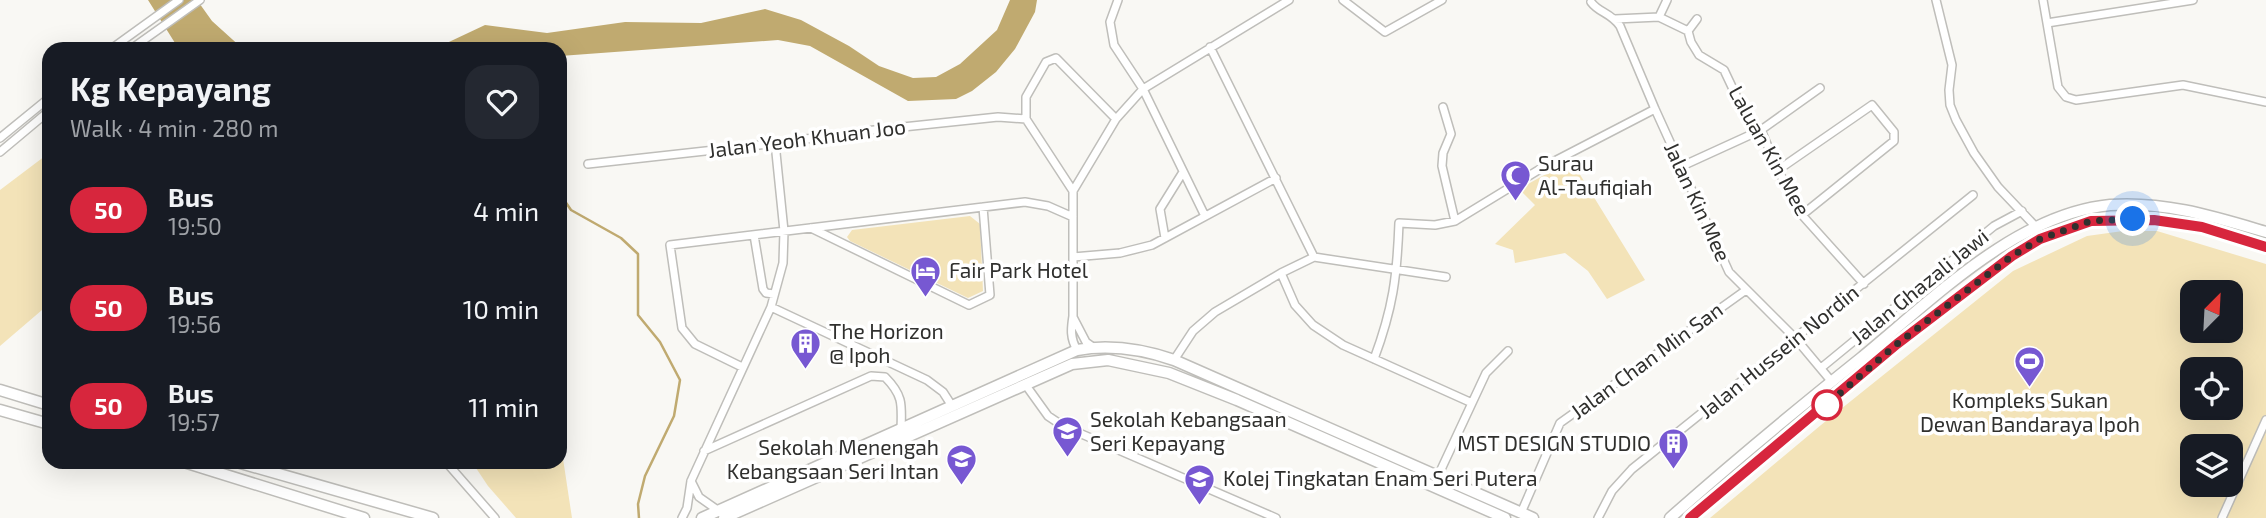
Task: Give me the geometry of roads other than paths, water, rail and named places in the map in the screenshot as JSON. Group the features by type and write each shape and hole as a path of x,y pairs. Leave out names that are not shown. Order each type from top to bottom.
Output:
{"main road":[{"name":"Jalan Ghazali Jawi","path":"1670,518 1740,457 1983,258 2036,227 2100,207 2151,206 2197,212 2266,232"},
{"name":"Jalan Ghazali Jawi","path":"1690,518 1897,344 2012,256 2040,239 2091,221 2133,219 2202,227 2266,247"},
{"path":"2036,227 2045,230 2078,220 2091,221"},
{"path":"702,518 736,512 1023,380 1077,350 1093,347 1142,351 1174,360 1534,518"},
{"path":"1077,350 1085,355 1102,355 1108,360"},
{"path":"736,512 952,406 1072,364 1108,360 1169,373 1237,400 1505,518"},
{"path":"1145,366 1166,364 1174,360"},
{"path":"1810,419 1813,409 1830,392 1832,382 1845,381 1862,369 1868,370"},
{"path":"0,390 42,403"},
{"path":"0,410 42,422"},
{"path":"1740,457 1776,447"},
{"path":"206,469 364,518"},
{"path":"262,469 433,518"}],"street":[{"path":"121,42 179,0"},
{"path":"142,42 200,0"},
{"path":"1118,0 1110,22 1114,45 1143,89 1205,216"},
{"path":"1343,0 1385,32 1442,0"},
{"path":"1660,17 1667,0"},
{"path":"1936,0 1952,65 1950,105 1974,153 1998,187 2036,227"},
{"path":"2043,0 2058,88 2066,97 2076,100 2183,85 2266,102"},
{"path":"2047,23 2193,0"},
{"path":"1077,350 1071,340 1073,191 1116,119 1143,89 1283,1"},
{"path":"1591,2 1595,7 1613,15 1615,19 1660,17 1688,31 1697,19"},
{"name":"Jalan Kin Mee","path":"1615,19 1729,272 1796,339 1832,382"},
{"name":"Laluan Kin Mee","path":"1688,31 1699,55 1724,70 1750,125 1761,130 1802,215 1864,284"},
{"path":"1210,47 1314,257"},
{"path":"1073,191 1026,119 1026,97 1046,62 1056,58 1116,119"},
{"path":"1680,167 1761,130 1820,88"},
{"path":"0,138 42,104"},
{"path":"1779,170 1872,105 1894,132 1894,141 1802,215"},
{"path":"1443,107 1451,134 1443,153 1442,166 1455,221"},
{"path":"1374,359 1387,323 1397,270 1399,223 1435,225 1455,221 1545,166 1655,109"},
{"path":"0,152 42,117"},
{"name":"Jalan Yeoh Khuan Joo","path":"588,164 998,117 1026,119"},
{"path":"682,518 687,508 691,481 771,307 783,263 784,231 775,143"},
{"path":"1165,238 1160,209 1183,172"},
{"path":"1073,257 1120,253 1152,245 1276,178"},
{"name":"Jalan Hussein Nordin","path":"1598,518 1612,491 1632,469 1973,195"},
{"path":"742,367 695,344 682,328 670,245 1025,202 1048,206 1073,217"},
{"path":"811,228 969,304 990,295 983,207"},
{"name":"Jalan Ghazali Jawi","path":"1821,368 1994,226 2022,211"},
{"path":"754,235 763,289 766,293 775,294"},
{"path":"1174,360 1194,331 1215,312 1314,257 1446,277"},
{"path":"1281,273 1295,305 1313,325 1343,345 1472,403"},
{"name":"Jalan Chan Min San","path":"1521,513 1560,423 1745,290"},
{"path":"771,307 928,380 943,391 952,406"},
{"path":"1073,316 1086,342 1093,347"},
{"path":"1438,476 1486,373 1508,351"},
{"path":"703,451 871,376 885,377 897,389 902,404 901,429"},
{"path":"1023,380 1048,416 1063,426 1276,518"},
{"path":"2222,518 2266,420"},
{"path":"452,469 495,518"},
{"path":"691,481 699,497 722,514"}],"waterway":[{"path":"567,204 571,210 621,238 638,254 638,315 660,342 680,380 674,416 645,476 638,504 639,518"}],"place":[{"name":"Surau Al-Taufiqiah","path":"1515,203"},
{"name":"Fair Park Hotel","path":"926,298"},
{"name":"The Horizon @ Ipoh","path":"806,371"},
{"name":"Kompleks Sukan Dewan Bandaraya Ipoh","path":"2030,388"},
{"name":"Sekolah Kebangsaan Seri Kepayang","path":"1067,459"},
{"name":"MST DESIGN STUDIO","path":"1674,471"},
{"name":"Sekolah Menengah Kebangsaan Seri Intan","path":"962,487"},
{"name":"Kolej Tingkatan Enam Seri Putera","path":"1200,506"}]}
